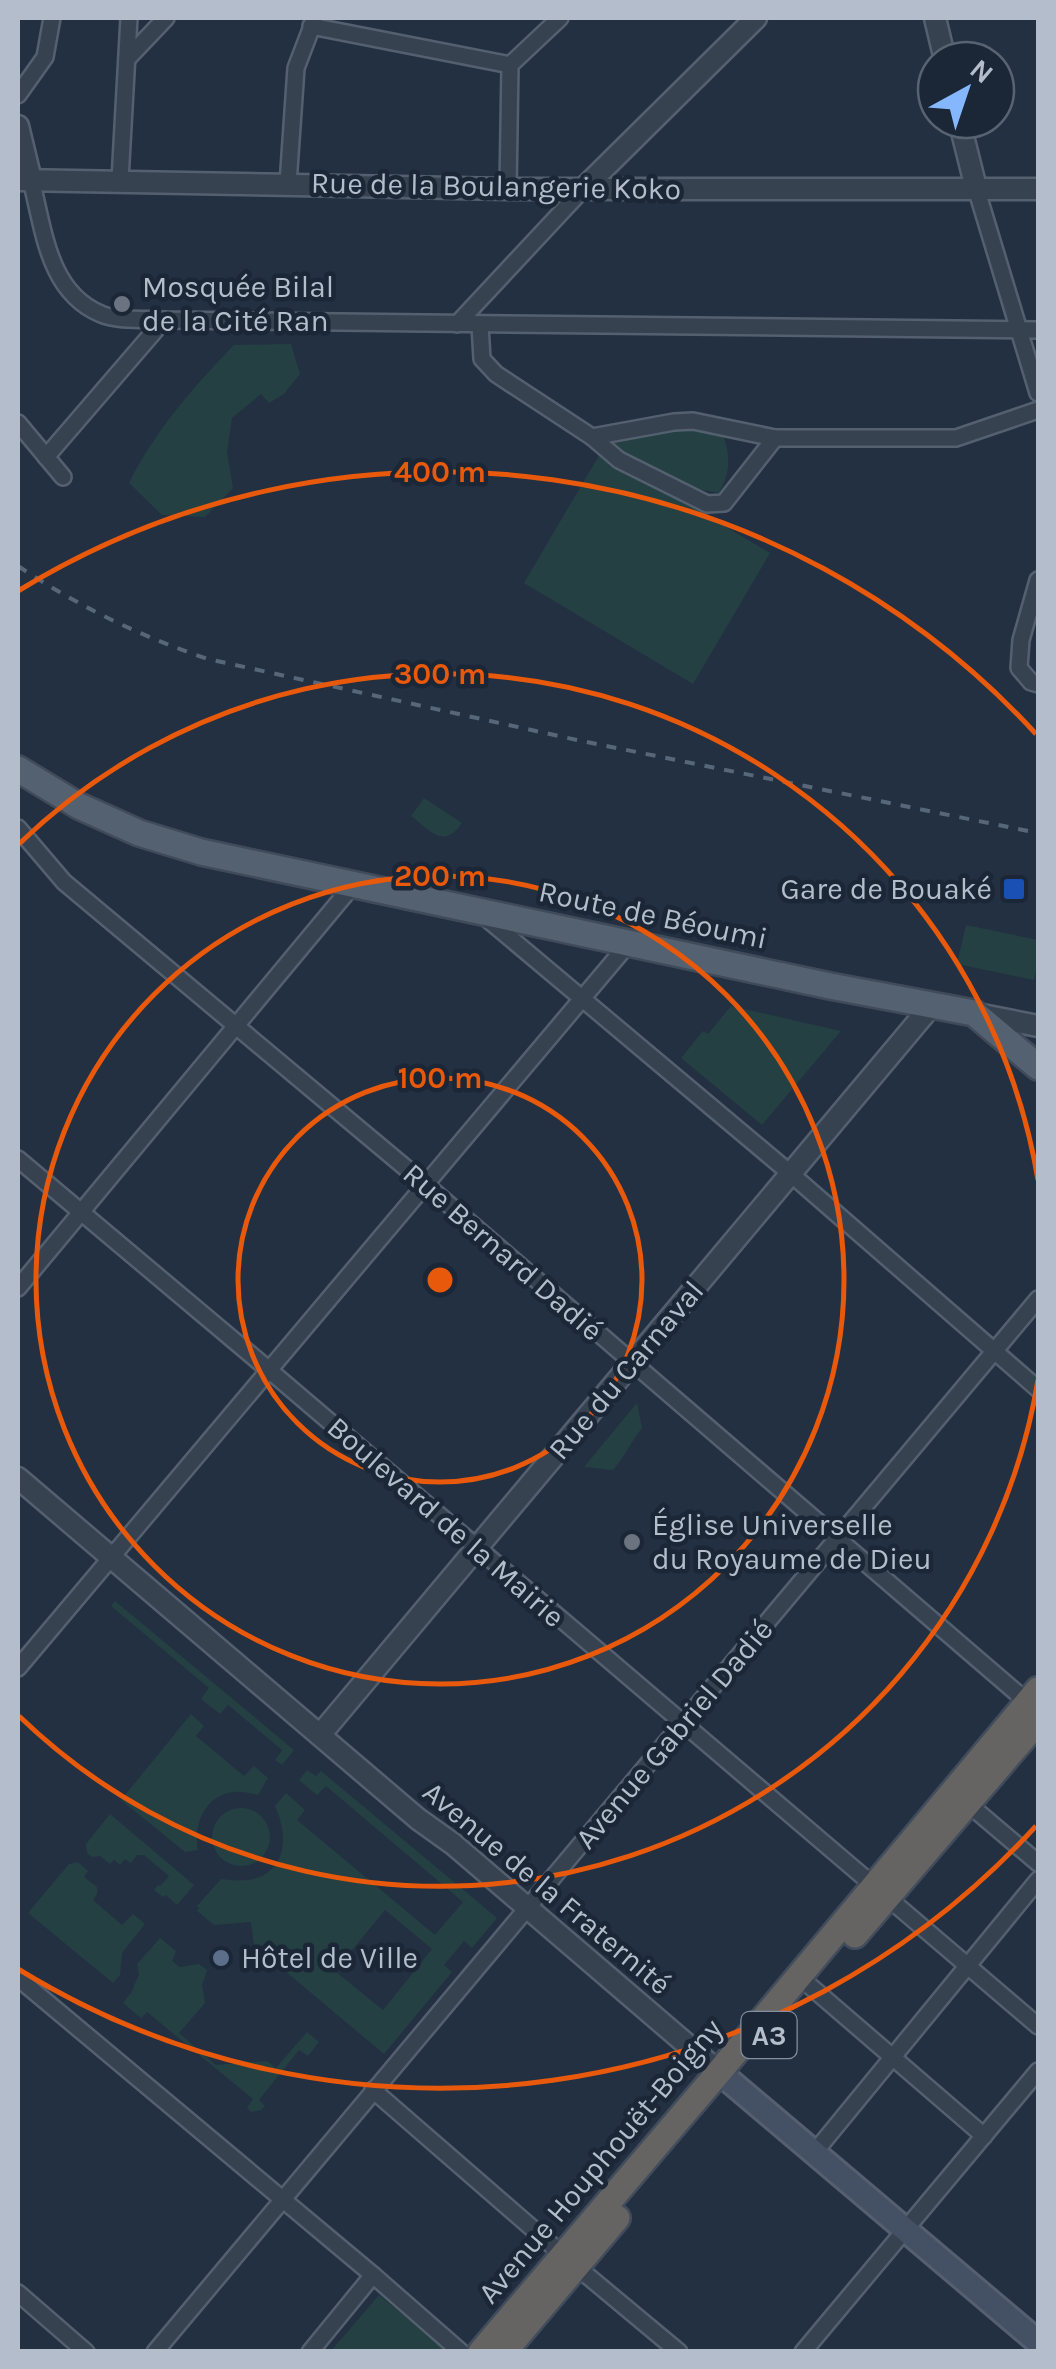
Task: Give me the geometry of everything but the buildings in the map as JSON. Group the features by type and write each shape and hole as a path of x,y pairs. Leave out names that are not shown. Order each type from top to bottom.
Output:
{"highway":[{"name":"Avenue Houphouët-Boigny","path":"724,2076 810,1986 880,1891 966,1802 1036,1706"},
{"name":"Avenue Houphouët-Boigny","path":"504,2352 570,2261 1036,1706"},
{"name":"Avenue Houphouët-Boigny","path":"480,2352 570,2261"}],"main road":[{"name":"Route de Béoumi","path":"18,769 79,806 139,833 201,852 974,1013 1038,1068"},
{"name":"Avenue de la Fraternité","path":"724,2076 1038,2342"}],"street":[{"path":"18,95 45,57 52,18"},
{"path":"120,180 129,18"},
{"path":"127,59 166,18"},
{"path":"508,189 510,65 559,18"},
{"path":"456,324 584,188 756,18"},
{"path":"288,184 296,68 314,22 510,65"},
{"path":"18,126 24,180 51,260 62,283 77,300 104,316 480,325 1038,330"},
{"path":"964,140 1038,393"},
{"name":"Rue de la Boulangerie Koko","path":"24,180 508,189 976,188"},
{"path":"976,188 1038,189"},
{"path":"46,456 164,320"},
{"path":"480,325 482,359 496,374 619,460 707,504 724,503 774,438"},
{"path":"592,438 694,421 774,438 956,438 1038,410"},
{"path":"18,423 63,477"},
{"path":"1038,580 1020,640 1019,668 1038,684"},
{"name":"Rue Bernard Dadié","path":"18,828 64,882 425,1184 1036,1706"},
{"path":"18,1288 353,885"},
{"path":"478,912 1038,1389"},
{"path":"18,1668 629,943"},
{"name":"Rue du Carnaval","path":"320,1735 932,1005"},
{"path":"974,1013 1038,1026"},
{"name":"Boulevard de la Mairie","path":"18,1159 1038,2026"},
{"name":"Avenue Gabriel Dadié","path":"155,2352 1038,1299"},
{"name":"Avenue de la Fraternité","path":"18,1478 724,2076"},
{"path":"966,1802 1038,1863"},
{"path":"814,2153 1038,1880"},
{"path":"18,1978 461,2352"},
{"path":"810,1986 984,2136"},
{"path":"803,2352 1038,2070"},
{"path":"373,2090 679,2352"},
{"path":"310,2352 373,2275"},
{"path":"18,2294 86,2352"}],"green space":[{"path":"291,344 300,374 284,394 269,403 261,394 232,418 227,452 233,488 205,517 162,515 129,483 176,410 234,345"},
{"path":"681,426 723,435 728,465 719,493 670,484 621,457 608,435"},
{"path":"601,452 770,553 693,684 524,583"},
{"path":"424,798 462,823 443,837 431,832 411,816"},
{"path":"966,925 1038,940 1034,980 957,964"},
{"path":"731,1006 841,1031 762,1125 681,1058"},
{"path":"637,1403 642,1428 613,1470 584,1467"},
{"path":"115,1601 294,1750 282,1765 275,1760 282,1750 228,1705 220,1714 201,1699 209,1688 111,1606"},
{"path":"191,1714 204,1726 196,1736 244,1776 254,1766 268,1778 258,1795 233,1792 208,1805 199,1821 198,1850 185,1852 121,1800"},
{"path":"307,1770 316,1776 321,1771 497,1918 472,1948 464,1941 444,1965 452,1972 384,2054 254,1945 251,1922 214,1925 197,1911 221,1879 249,1880 273,1868 283,1839 275,1806 286,1793 305,1810 297,1820 435,1935 463,1902 326,1786 317,1795 299,1780","holes":["385,1910 432,1949 383,2010 335,1971"]},
{"path":"241,1808 261,1817 270,1837 261,1857 241,1866 221,1857 212,1837 221,1817"},
{"path":"110,1814 194,1885 177,1905 154,1890 169,1876 144,1855 137,1855 131,1863 125,1859 120,1865 87,1853 86,1844"},
{"path":"78,1862 88,1871 84,1877 97,1887 93,1900 122,1925 133,1914 145,1924 122,1953 120,1975 113,1983 28,1913 69,1864"},
{"path":"160,1938 176,1951 172,1961 180,1967 199,1964 207,1970 202,1985 205,2003 179,2033 216,2065 267,2061 276,2068 307,2032 319,2042 308,2056 299,2050 259,2100 265,2106 261,2110 251,2112 247,2108 253,2099 147,2012 141,2018 123,2003 139,1974 137,1964"},
{"path":"379,2295 447,2351 331,2351"}],"railway":[{"path":"18,566 110,619 208,659 577,740 1038,833"}],"place":[{"name":"Mosquée Bilal de la Cité Ran","path":"122,304"},
{"name":"Gare de Bouaké","path":"1014,889"},
{"name":"Église Universelle du Royaume de Dieu","path":"632,1542"},
{"name":"Hôtel de Ville","path":"221,1958"}]}
